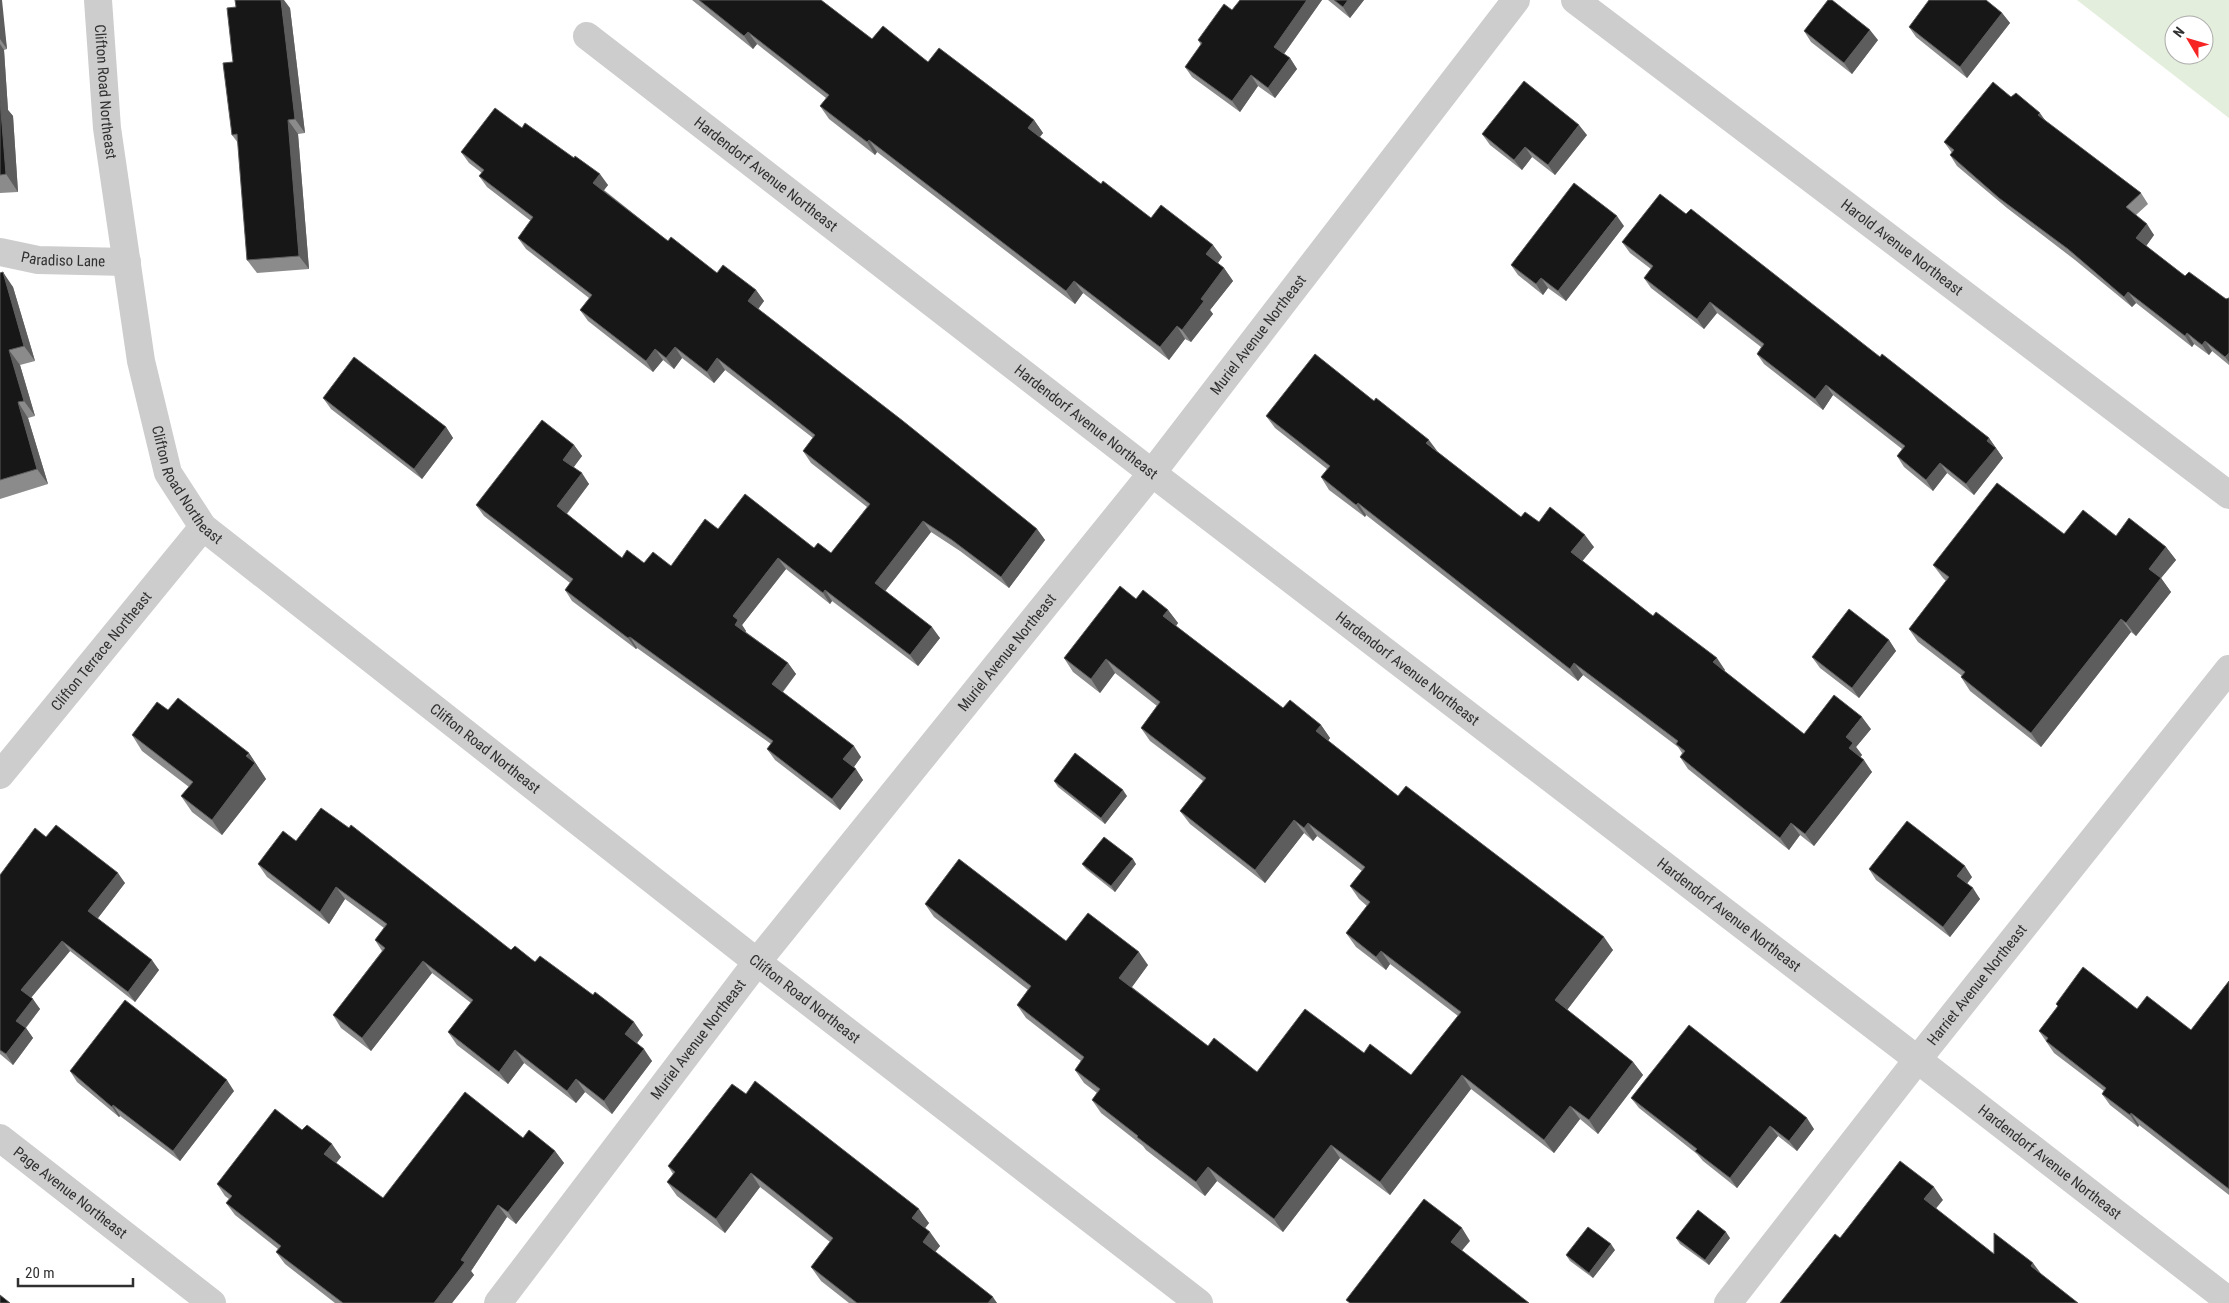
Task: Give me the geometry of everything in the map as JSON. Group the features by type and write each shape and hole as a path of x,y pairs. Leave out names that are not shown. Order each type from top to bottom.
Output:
{"street":[{"name":"Clifton Road Northeast","path":"98,0 107,128 141,361 168,473 203,527 757,962 1199,1303"},
{"name":"Muriel Avenue Northeast","path":"498,1303 757,962 1152,473 1516,0"},
{"name":"Harold Avenue Northeast","path":"1575,0 2229,495"},
{"name":"Hardendorf Avenue Northeast","path":"587,36 1152,473 1918,1059 2229,1301"},
{"name":"Paradiso Lane","path":"0,252 38,260 127,262"},
{"name":"Clifton Terrace Northeast","path":"0,776 203,527"},
{"name":"Harriet Avenue Northeast","path":"1728,1303 1918,1059 2229,669"},
{"name":"Page Avenue Northeast","path":"0,1138 212,1303"}],"green space":[{"path":"2077,0 2229,0 2229,118"}],"building":[{"path":"235,0 281,0 295,119 288,120 299,256 247,260 237,134 232,135 223,63 233,62 227,8 236,7"},
{"path":"699,0 821,0 872,39 883,26 928,62 939,48 1034,120 1028,128 1101,184 1103,181 1151,218 1161,205 1213,245 1206,254 1224,268 1201,299 1204,301 1182,330 1177,326 1160,347 1074,281 1066,291 869,140 867,142 820,106 829,95 748,32 744,36"},
{"path":"1240,0 1307,0 1274,47 1290,58 1268,88 1251,75 1232,101 1185,67 1202,43 1198,40 1224,4 1232,10"},
{"path":"1334,0 1348,0 1343,7"},
{"path":"1828,0 1832,0 1870,30 1844,63 1804,31"},
{"path":"1929,0 1986,0 2002,13 1960,67 1909,27"},
{"path":"1524,81 1579,125 1548,165 1525,147 1514,160 1482,134"},
{"path":"1993,82 2011,97 2016,93 2040,113 2038,115 2141,193 2126,207 2147,224 2136,238 2185,276 2189,272 2226,299 2229,298 2229,353 2225,357 2205,341 2202,345 2187,333 2185,336 2128,292 2124,297 2068,249 1999,198 1950,155 1954,150 1944,142"},
{"path":"0,99 6,174 0,175"},
{"path":"495,108 522,128 525,123 600,174 593,183 668,241 671,237 717,273 723,265 756,290 748,301 903,421 1037,529 1001,577 923,521 875,583 932,627 910,655 825,590 823,593 778,558 733,616 738,620 735,625 788,663 772,684 854,746 843,759 856,769 832,799 767,749 773,741 630,637 628,638 565,590 573,579 476,505 542,420 574,445 563,460 582,473 557,506 622,558 627,550 644,563 653,552 671,566 705,519 718,529 745,494 814,548 818,543 831,553 870,504 803,451 815,435 717,358 707,372 675,347 666,358 655,349 646,361 580,310 592,295 518,238 533,217 479,176 484,170 461,152"},
{"path":"1574,183 1617,216 1558,291 1541,278 1536,284 1511,265"},
{"path":"1660,194 1686,214 1691,209 1880,357 1882,354 1989,438 1987,441 1996,448 1966,484 1940,463 1926,480 1897,456 1905,446 1826,385 1815,399 1757,354 1764,344 1710,302 1697,319 1644,278 1653,266 1622,242"},
{"path":"3,272 24,346 9,350 24,401 18,402 37,469 0,480 0,273"},
{"path":"1315,354 1374,401 1376,398 1429,440 1426,443 1521,517 1525,512 1539,522 1550,507 1585,535 1571,552 1653,616 1656,612 1717,658 1713,662 1804,734 1834,695 1862,717 1846,737 1853,743 1849,748 1864,760 1805,834 1791,823 1780,838 1680,757 1685,751 1676,744 1678,741 1574,663 1570,669 1358,503 1356,505 1321,477 1330,466 1266,416"},
{"path":"354,357 446,427 414,469 323,398"},
{"path":"1997,483 2064,534 2083,510 2116,536 2129,518 2166,547 2149,569 2161,578 2126,623 2121,619 2031,733 1961,677 1965,672 1909,629 1949,577 1933,565"},
{"path":"1120,586 1136,599 1143,590 1168,610 1163,616 1283,708 1290,700 1321,725 1316,731 1398,796 1406,786 1604,937 1555,1000 1633,1062 1589,1120 1570,1106 1544,1140 1462,1075 1380,1182 1331,1145 1274,1219 1208,1167 1196,1182 1092,1100 1100,1089 1075,1070 1084,1057 1017,1005 1031,986 925,904 959,859 1066,941 1088,913 1139,952 1119,978 1208,1046 1214,1038 1257,1072 1305,1009 1364,1053 1370,1044 1411,1075 1461,1012 1381,951 1376,957 1346,933 1370,902 1350,886 1365,867 1308,823 1304,828 1294,820 1255,870 1180,811 1206,778 1141,728 1160,702 1106,659 1091,679 1064,658"},
{"path":"1849,609 1889,640 1852,688 1812,657"},
{"path":"178,698 249,753 246,756 255,763 212,820 181,796 193,782 132,735 157,702 168,710"},
{"path":"1075,753 1123,790 1101,818 1054,781"},
{"path":"321,808 349,828 351,825 511,950 515,946 535,962 540,956 593,995 595,992 634,1022 625,1034 644,1049 604,1101 576,1079 567,1091 515,1050 499,1072 448,1032 473,1000 423,961 362,1038 333,1015 385,948 375,940 387,924 336,887 320,912 258,864 283,831 296,841"},
{"path":"1907,821 1965,866 1957,876 1973,888 1943,927 1869,869"},
{"path":"56,825 118,873 88,911 152,960 128,992 62,941 21,990 33,999 16,1021 26,1028 6,1054 0,1050 0,875 35,828 46,837"},
{"path":"1104,837 1133,859 1111,886 1082,864"},
{"path":"2083,967 2137,1009 2147,996 2191,1030 2229,981 2229,1189 2131,1113 2130,1115 2102,1094 2106,1088 2046,1041 2048,1038 2039,1031"},
{"path":"125,1000 227,1080 173,1151 113,1105 112,1107 70,1071"},
{"path":"1689,1025 1807,1118 1789,1141 1770,1126 1730,1178 1695,1151 1697,1149 1631,1098"},
{"path":"755,1081 919,1209 912,1218 930,1232 923,1242 993,1297 988,1303 857,1303 811,1267 833,1238 751,1173 716,1219 667,1182 675,1172 668,1166 732,1084 746,1094"},
{"path":"465,1092 523,1138 529,1130 555,1151 508,1212 498,1205 461,1260 465,1262 434,1303 343,1303 276,1252 281,1246 226,1203 232,1196 217,1184 275,1109 302,1130 307,1125 332,1144 324,1154 383,1198"},
{"path":"1900,1161 1934,1187 1924,1199 1994,1254 1994,1233 2033,1263 2031,1266 2078,1303 1780,1303 1835,1234 1840,1238"},
{"path":"1424,1199 1462,1228 1451,1242 1529,1303 1350,1303 1346,1300"},
{"path":"1698,1210 1726,1232 1705,1260 1676,1238"},
{"path":"1588,1227 1611,1244 1589,1273 1566,1255"},
{"path":"0,1295 10,1303 0,1303"}]}
